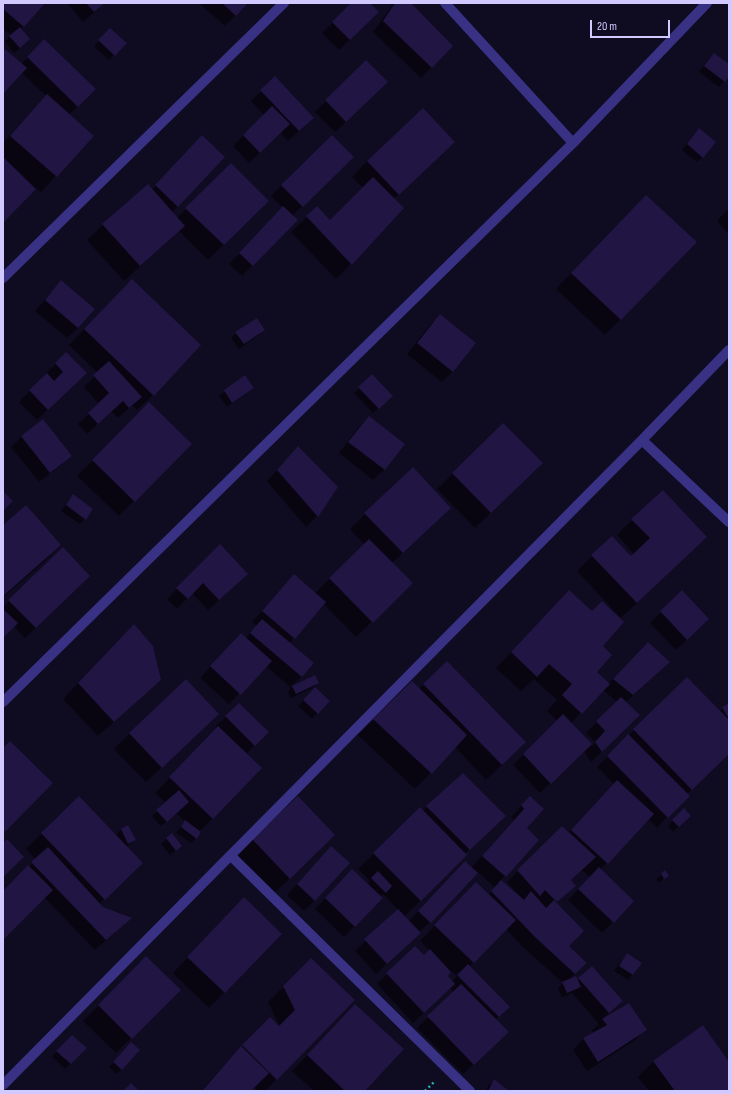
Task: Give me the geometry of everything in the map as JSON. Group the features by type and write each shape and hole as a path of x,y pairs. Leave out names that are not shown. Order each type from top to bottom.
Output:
{"street":[{"path":"3,278 284,3"},
{"path":"446,3 573,143"},
{"path":"3,702 573,143 707,3"},
{"path":"3,1085 642,440 729,350"},
{"path":"642,440 729,522"},
{"path":"231,856 470,1091"}],"building":[{"path":"3,3 45,3 24,27 3,9"},
{"path":"86,3 105,3 94,12"},
{"path":"222,3 248,3 236,16"},
{"path":"351,3 370,3 379,12 350,40 332,22"},
{"path":"395,3 411,3 453,46 432,68 383,21"},
{"path":"20,27 30,39 20,48 9,36"},
{"path":"110,28 127,43 115,56 98,40"},
{"path":"44,39 96,89 78,107 27,57"},
{"path":"5,49 27,68 3,94 3,52"},
{"path":"714,53 729,64 729,77 725,82 704,66"},
{"path":"366,60 388,82 346,122 325,100"},
{"path":"275,76 314,118 299,131 260,90"},
{"path":"47,94 94,136 57,177 10,136"},
{"path":"272,106 290,124 260,153 243,135"},
{"path":"423,108 455,142 399,195 367,161"},
{"path":"699,128 716,142 703,158 687,144"},
{"path":"202,135 225,157 178,207 155,185"},
{"path":"332,135 354,157 303,207 281,185"},
{"path":"3,157 36,189 3,223"},
{"path":"231,163 269,201 224,245 185,208"},
{"path":"373,177 404,208 352,265 306,216 317,206 330,220"},
{"path":"148,184 185,226 140,266 102,224"},
{"path":"646,195 697,242 621,320 571,273"},
{"path":"283,206 298,220 253,266 239,253"},
{"path":"132,279 201,345 154,396 84,329"},
{"path":"61,280 95,309 78,328 45,300"},
{"path":"440,314 476,343 453,372 417,343"},
{"path":"257,318 265,330 244,344 235,332"},
{"path":"66,352 87,373 48,410 29,390 47,373 54,381 63,372 55,363"},
{"path":"109,361 142,397 129,408 123,401 98,424 88,413 109,393 93,375"},
{"path":"372,374 393,396 379,409 358,387"},
{"path":"245,375 254,388 232,403 224,390"},
{"path":"149,402 192,444 135,502 92,460"},
{"path":"369,416 405,444 385,470 348,442"},
{"path":"43,419 72,456 50,473 21,436"},
{"path":"503,423 543,463 491,513 452,473"},
{"path":"298,446 338,487 318,517 277,470"},
{"path":"413,467 451,508 403,553 364,513"},
{"path":"663,490 707,537 637,603 591,555 612,536 631,556 650,538 631,519"},
{"path":"3,491 13,501 3,511"},
{"path":"73,494 93,509 86,520 66,505"},
{"path":"26,505 61,545 3,596 3,525"},
{"path":"369,539 413,583 373,623 329,578"},
{"path":"220,544 248,574 219,600 203,583 188,599 176,588"},
{"path":"63,547 90,576 36,628 8,600"},
{"path":"294,574 326,602 295,639 262,611"},
{"path":"569,590 592,611 602,601 624,622 603,646 612,655 597,672 610,684 582,714 562,695 572,684 549,664 537,677 511,652"},
{"path":"682,590 709,619 687,640 660,611"},
{"path":"3,609 18,623 3,638"},
{"path":"262,619 314,663 302,677 250,633"},
{"path":"134,624 153,646 161,680 114,722 78,683"},
{"path":"241,633 272,661 241,695 210,666"},
{"path":"648,642 670,662 633,695 613,679"},
{"path":"447,661 526,742 502,765 423,684"},
{"path":"315,675 319,683 296,694 292,686"},
{"path":"687,677 729,720 729,754 692,790 633,729"},
{"path":"186,679 219,714 162,768 129,733"},
{"path":"412,681 467,735 432,774 373,719"},
{"path":"315,687 330,701 318,714 303,700"},
{"path":"621,697 640,715 602,752 595,742 605,731 596,721"},
{"path":"239,703 269,732 255,746 225,716"},
{"path":"729,703 729,715 727,716 722,707"},
{"path":"563,714 592,744 551,784 523,754"},
{"path":"218,726 262,768 213,819 169,777"},
{"path":"628,734 690,796 668,818 607,756"},
{"path":"10,741 53,783 5,832 3,829 3,748"},
{"path":"463,773 506,816 470,850 426,806"},
{"path":"617,780 654,814 608,864 571,830"},
{"path":"179,790 189,802 167,822 156,810"},
{"path":"79,796 143,863 105,900 41,833"},
{"path":"298,796 335,835 290,879 252,839"},
{"path":"530,796 544,809 527,828 539,840 506,877 482,856 524,809 521,805"},
{"path":"420,807 467,855 421,901 373,853"},
{"path":"684,808 691,816 679,827 672,820"},
{"path":"185,820 201,832 197,839 181,827"},
{"path":"128,825 136,840 128,844 121,829"},
{"path":"562,826 596,857 571,880 576,886 557,902 545,890 540,896 517,870"},
{"path":"172,833 182,846 176,851 166,838"},
{"path":"7,839 24,857 3,877 3,843"},
{"path":"331,846 350,863 315,901 297,884"},
{"path":"48,847 103,907 132,918 106,940 31,862"},
{"path":"465,861 478,873 431,923 418,911"},
{"path":"28,865 53,890 3,940 3,891"},
{"path":"599,867 634,901 614,923 578,889"},
{"path":"352,869 383,898 355,927 325,898"},
{"path":"665,870 669,876 664,879 661,873"},
{"path":"378,871 392,886 386,893 371,878"},
{"path":"501,880 524,900 531,891 546,908 554,900 584,931 569,946 587,963 575,974 535,937 491,891"},
{"path":"476,882 516,920 474,963 434,925"},
{"path":"244,897 282,934 225,993 187,957"},
{"path":"398,909 421,933 387,964 364,939"},
{"path":"415,946 424,955 430,949 451,972 448,976 455,984 424,1013 386,973"},
{"path":"627,953 642,963 633,975 619,966"},
{"path":"146,956 181,990 132,1039 98,1005"},
{"path":"311,958 355,1000 277,1080 242,1045 270,1017 279,1026 295,1010 283,986"},
{"path":"468,964 510,1007 499,1017 457,975"},
{"path":"592,966 623,1001 609,1013 578,978"},
{"path":"576,976 581,987 567,993 562,982"},
{"path":"461,984 509,1032 474,1065 427,1016"},
{"path":"629,1003 647,1030 598,1062 583,1038 607,1025 602,1019"},
{"path":"355,1004 404,1049 365,1091 345,1091 307,1055"},
{"path":"703,1025 729,1062 729,1091 675,1091 653,1061"},
{"path":"72,1035 87,1048 71,1064 56,1051"},
{"path":"131,1042 140,1050 122,1070 113,1062"},
{"path":"241,1046 269,1073 251,1091 202,1091"},
{"path":"494,1079 509,1091 488,1091"},
{"path":"131,1083 139,1091 123,1091"}]}
